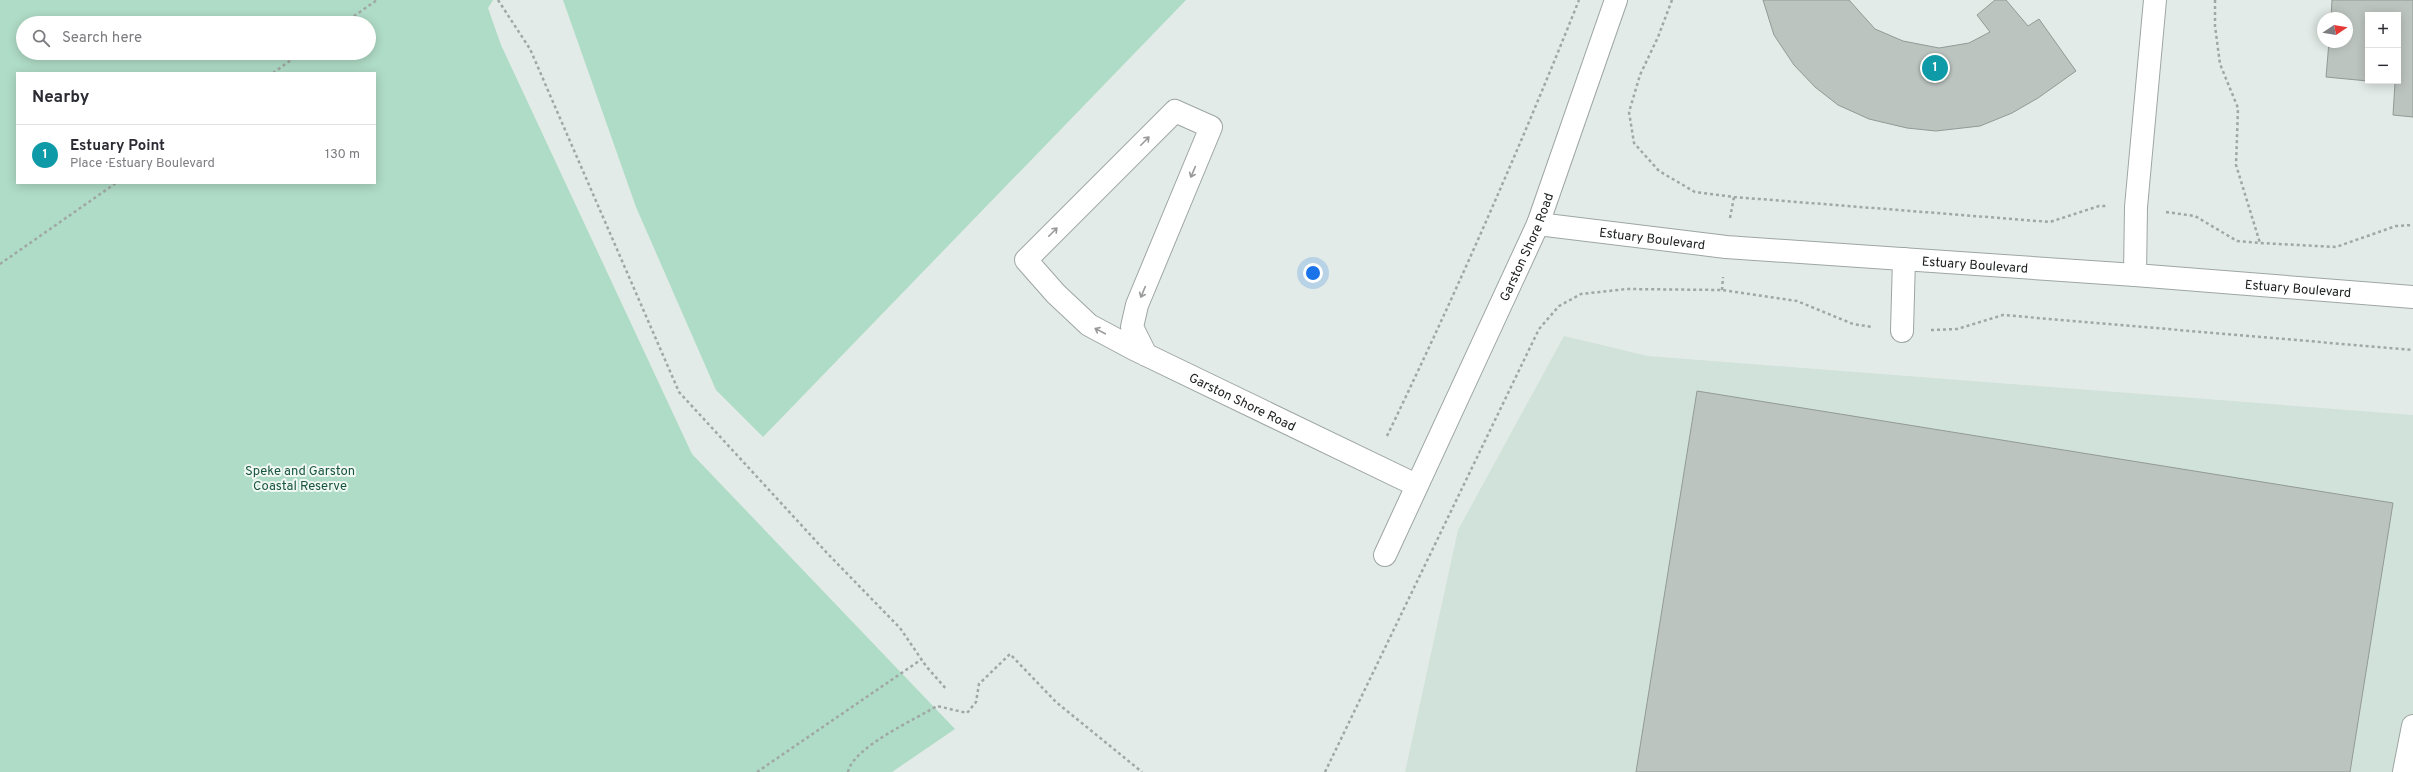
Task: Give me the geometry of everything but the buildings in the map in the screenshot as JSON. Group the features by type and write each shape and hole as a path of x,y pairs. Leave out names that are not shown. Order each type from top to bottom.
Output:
{"street":[{"name":"Garston Shore Road","path":"1385,556 1416,485 1538,224 1616,0"},
{"path":"2135,275 2136,207 2155,0"},
{"name":"Garston Shore Road","path":"1140,352 1132,327 1137,305 1212,126 1175,112 1026,260 1089,325 1140,352 1416,485"},
{"name":"Estuary Boulevard","path":"1538,224 1726,247 2413,296"},
{"path":"1902,331 1904,259"},
{"path":"2404,772 2413,726"}],"path":[{"path":"354,16 377,0"},
{"path":"498,0 530,50 679,392 827,553 900,628 947,690"},
{"path":"1387,436 1437,331 1553,66 1579,0"},
{"path":"1672,0 1658,37 1640,75 1629,112 1634,143 1659,171 1695,192 1742,198 2050,222 2099,206 2136,207 2195,216 2236,241 2336,247 2396,226 2413,225"},
{"path":"2215,0 2215,26 2220,64 2238,108 2236,165 2260,243"},
{"path":"274,72 291,60"},
{"path":"0,264 115,184"},
{"path":"1325,772 1539,329 1559,306 1581,294 1627,289 1722,290 1797,301 1853,324 1902,331 1958,329 2003,315 2413,350"},
{"path":"848,772 849,767 864,751 883,735 906,725 938,706 967,713 976,702 979,684 1010,654 1056,702 1142,772"},
{"path":"757,772 922,659"}],"shaded area":[{"path":"1564,336 1648,356 2413,415 2413,772 1405,772 1458,530"}],"green space":[{"name":"Speke and Garston Coastal Reserve","path":"0,0 493,0 488,8 501,45 692,454 955,729 892,772 0,772"},
{"path":"563,0 1186,0 763,437 716,390 636,207"}],"place":[{"name":"Estuary Point","path":"1935,68"}]}
